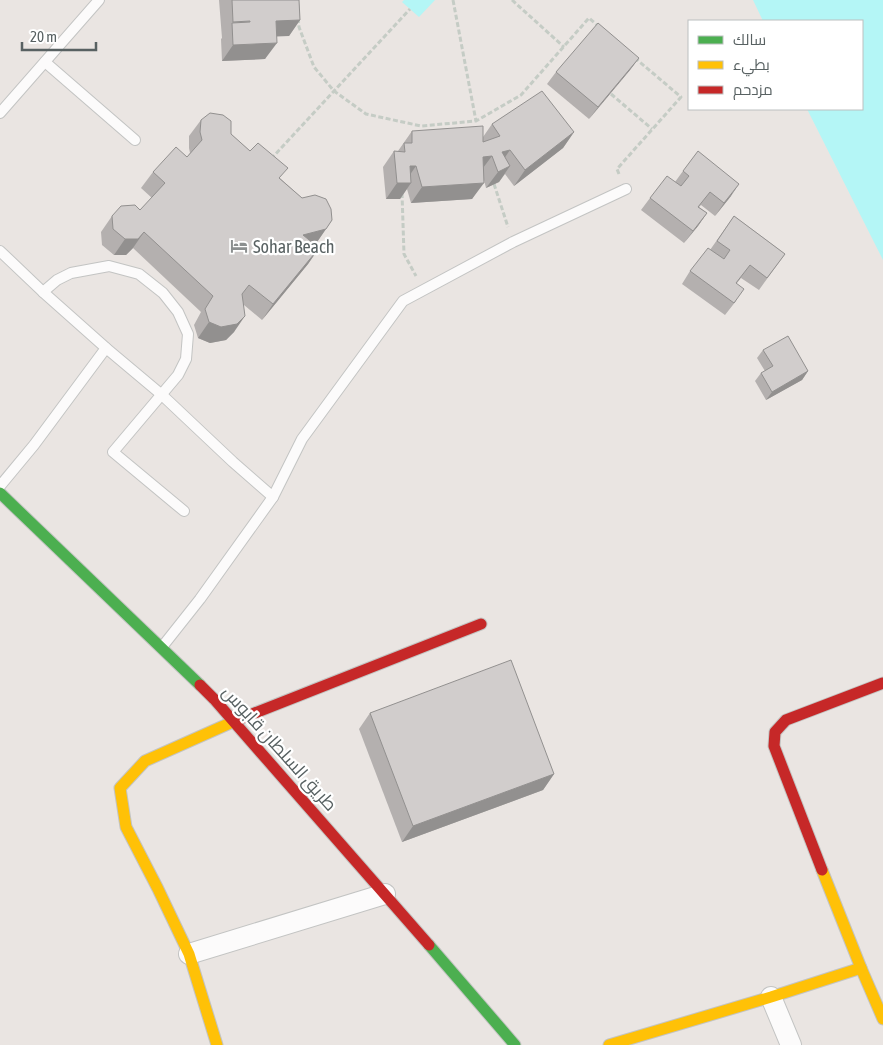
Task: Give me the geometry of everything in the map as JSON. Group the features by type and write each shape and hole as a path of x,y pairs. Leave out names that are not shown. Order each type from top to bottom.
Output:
{"street":[{"name":"طريق السلطان قابوس","path":"0,493 214,699 515,1045"},
{"path":"217,1045 189,954 126,827 120,788 145,761 234,721 482,624"},
{"path":"883,684 786,720 775,732 774,739 774,746 861,968 883,1019"},
{"path":"189,954 385,894"},
{"path":"609,1045 861,968"},
{"path":"771,997 792,1045"}],"lane":[{"path":"0,113 99,0"},
{"path":"45,62 135,140"},
{"path":"162,648 200,599 273,496 302,439 403,301 513,242 626,189"},
{"path":"0,251 43,292 162,395 273,496"},
{"path":"43,292 57,280 71,273 109,266 139,274 163,293 178,312 188,334 186,360 178,375 113,452 184,511"},
{"path":"0,486 34,445 106,348"}],"path":[{"path":"453,0 476,121"},
{"path":"512,0 564,47"},
{"path":"298,9 299,27 314,67 334,91 366,114 421,126 476,121 522,95 589,18 603,30"},
{"path":"267,163 410,9"},
{"path":"626,189 617,169 680,97 631,54"},
{"path":"611,94 652,129"},
{"path":"494,184 513,242"},
{"path":"402,191 404,254 423,290"}],"water":[{"path":"404,0 435,0 419,17 402,2"},
{"path":"753,0 883,0 883,260 808,110 863,110 863,20 763,20"}],"building":[{"path":"232,0 299,0 300,20 276,21 277,43 233,45 232,23 250,21 233,22"},
{"path":"598,23 639,58 598,107 556,72"},
{"path":"542,91 574,132 525,170 510,150 502,152 510,166 498,172 492,156 483,157 484,183 422,187 416,166 410,166 411,183 397,183 394,151 405,152 404,143 412,143 412,131 483,126 483,142 500,136 492,124"},
{"path":"210,113 223,115 231,121 231,134 250,151 258,143 288,168 279,178 302,198 315,195 326,199 331,209 332,220 326,229 303,235 319,248 273,304 249,285 242,294 245,316 237,324 221,327 209,322 205,309 213,296 144,232 138,239 125,239 113,229 112,216 121,206 135,205 140,210 165,183 153,172 176,147 187,157 202,140 200,132 201,120"},
{"path":"698,151 739,184 724,203 710,192 698,207 707,213 693,231 650,198 667,176 681,186 689,176 683,171"},
{"path":"734,216 785,254 767,278 750,265 736,283 744,289 734,303 690,271 708,248 724,259 730,250 717,241"},
{"path":"788,336 808,371 772,392 761,373 773,366 763,350"},
{"path":"511,660 554,774 413,826 370,713"}],"traffic: fast":[{"path":"0,493 200,685"},
{"path":"429,945 515,1045"}],"traffic: slow":[{"path":"217,1045 189,954 126,827 120,788 145,761 237,720"},
{"path":"822,870 883,1019"},
{"path":"609,1045 861,968"}],"traffic: jam":[{"path":"237,720 481,624"},
{"path":"822,870 774,746 775,732 786,720 883,683"},
{"path":"200,685 429,945"}],"place":[{"name":"Sohar Beach","path":"239,246"}]}
